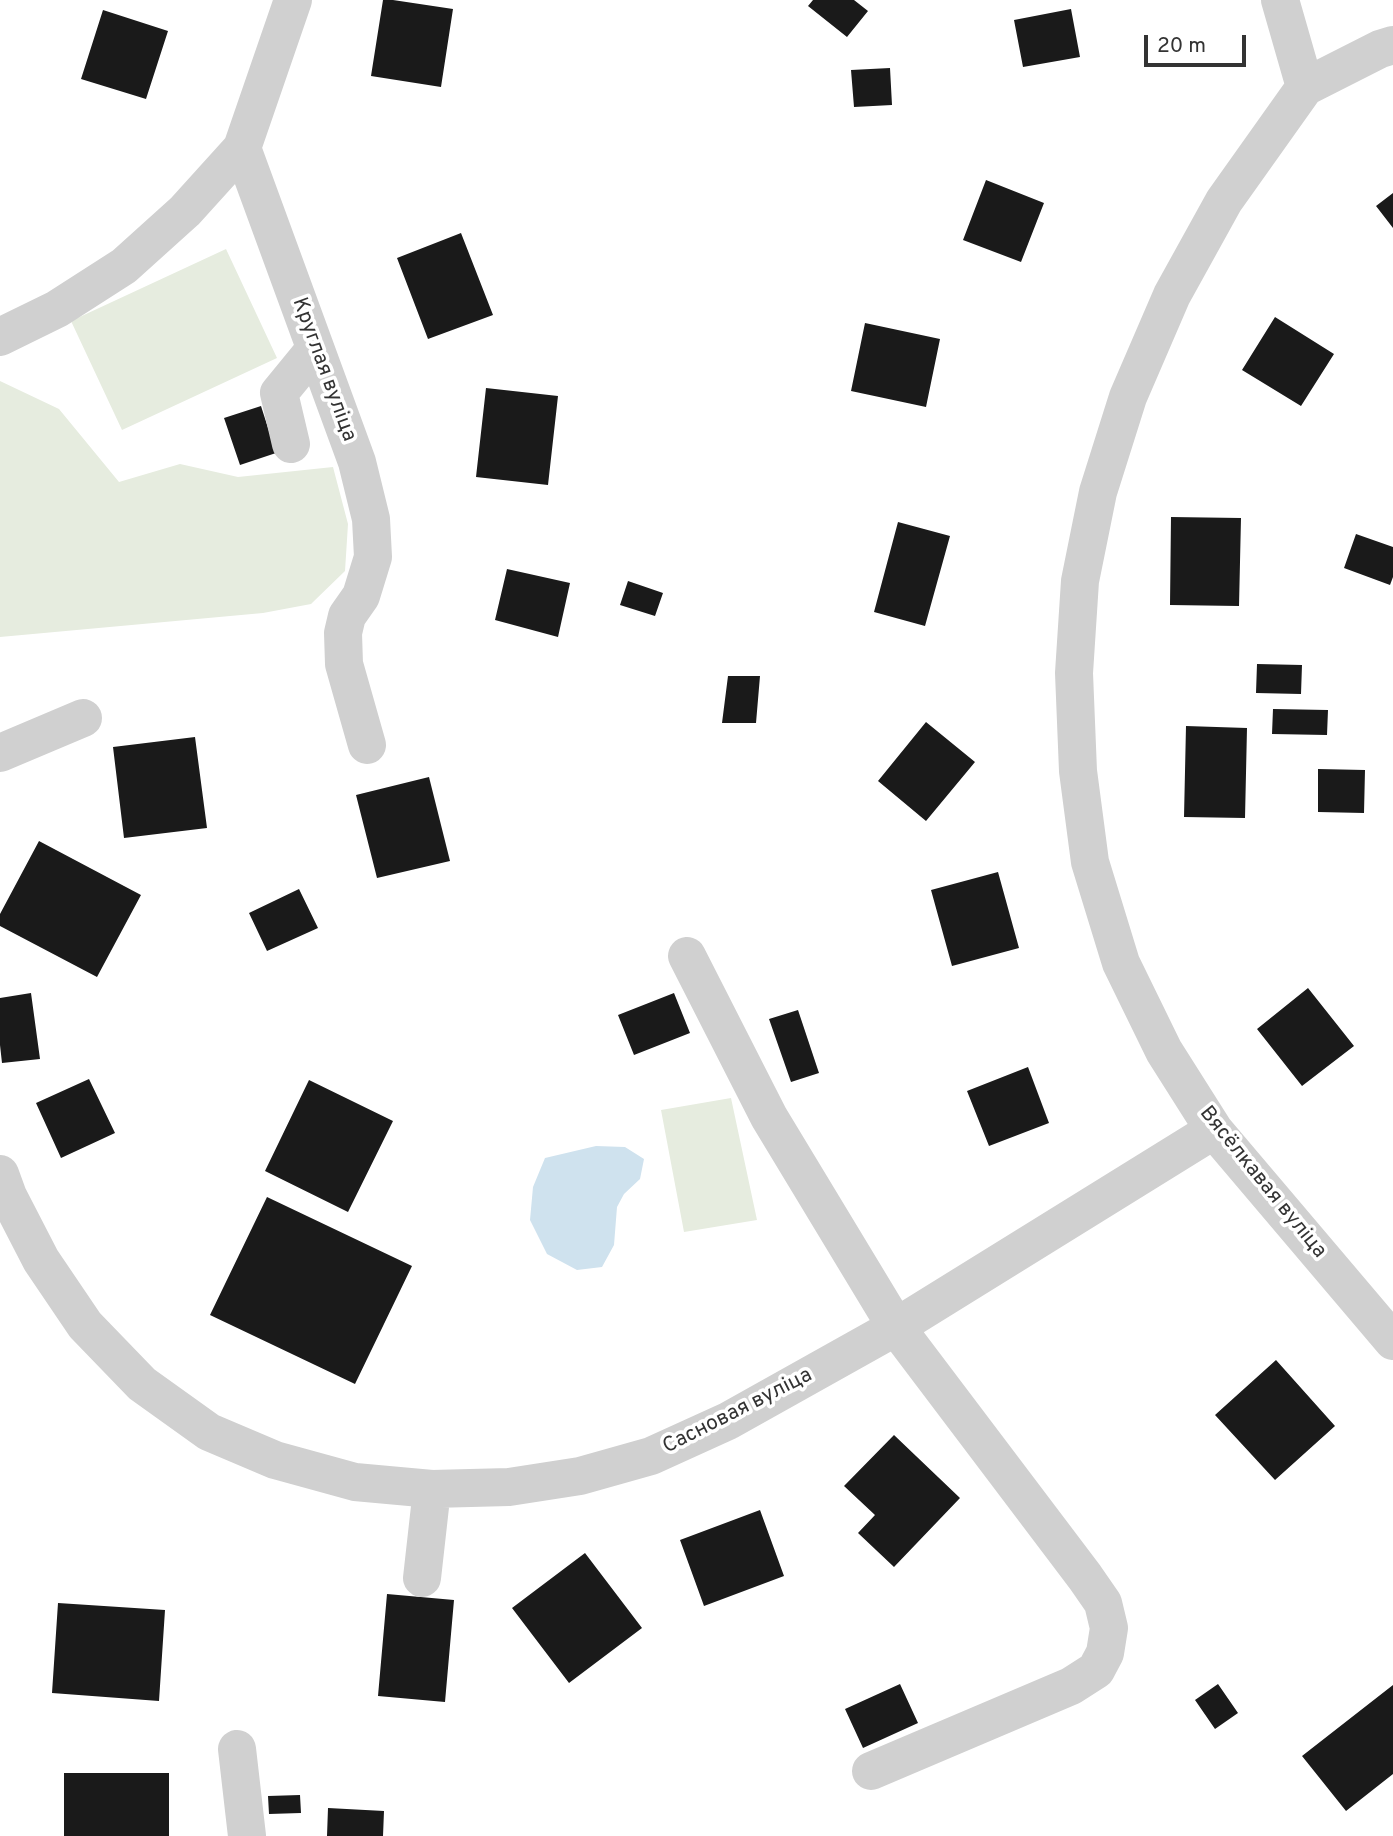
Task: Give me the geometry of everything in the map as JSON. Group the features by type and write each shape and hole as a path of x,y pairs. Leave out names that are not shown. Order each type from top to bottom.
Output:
{"street":[{"path":"0,337 57,309 124,266 185,211 242,148 293,0"},
{"path":"1280,0 1306,87"},
{"name":"Вясёлкавая вуліца","path":"1393,45 1306,87 1224,201 1172,295 1128,397 1098,492 1080,581 1074,685 1078,771 1090,862 1121,963 1164,1051 1214,1130 1393,1342"},
{"name":"Круглая вуліца","path":"242,148 357,463 371,519 373,557 361,596 347,616 343,633 344,664 367,745"},
{"path":"291,444 279,394 315,349"},
{"path":"0,754 83,719"},
{"path":"687,956 769,1117 896,1327 1086,1577 1103,1603 1109,1629 1105,1653 1096,1670 1071,1686 871,1772"},
{"name":"Сасновая вуліца","path":"0,1174 8,1196 41,1260 85,1325 142,1384 209,1432 275,1460 355,1482 432,1489 509,1487 580,1476 651,1456 728,1421 896,1327 1214,1130"},
{"path":"422,1578 432,1489"},
{"path":"237,1749 247,1836"}],"shaded area":[{"path":"226,249 277,358 122,430 71,321"},
{"path":"0,381 59,409 119,482 180,464 238,477 333,467 348,524 345,571 311,604 263,613 0,637"},
{"path":"731,1098 757,1220 684,1232 661,1110"}],"water":[{"path":"596,1146 625,1147 644,1159 640,1179 624,1194 617,1207 614,1245 602,1267 577,1270 547,1254 530,1220 533,1187 545,1158"}],"building":[{"path":"383,0 453,9 441,87 371,76"},
{"path":"813,0 854,0 868,11 847,37 808,6"},
{"path":"1071,9 1080,57 1023,67 1014,20"},
{"path":"103,10 168,31 146,99 81,79"},
{"path":"890,68 892,105 854,107 851,70"},
{"path":"986,180 1044,203 1021,262 963,240"},
{"path":"1393,193 1393,228 1376,206"},
{"path":"461,233 493,315 428,339 397,258"},
{"path":"1275,317 1334,354 1301,406 1242,370"},
{"path":"865,323 940,339 926,407 851,391"},
{"path":"486,388 558,396 548,485 476,477"},
{"path":"261,406 276,453 240,465 224,418"},
{"path":"1171,517 1241,518 1239,606 1170,605"},
{"path":"898,522 950,536 925,626 874,612"},
{"path":"1356,534 1393,547 1393,577 1390,585 1344,568"},
{"path":"507,569 570,583 558,637 495,620"},
{"path":"628,581 663,593 655,616 620,605"},
{"path":"1257,664 1302,665 1301,694 1256,693"},
{"path":"728,676 760,676 756,723 722,723"},
{"path":"1273,709 1328,710 1327,735 1272,734"},
{"path":"926,722 975,762 926,821 878,781"},
{"path":"1186,726 1247,728 1245,818 1184,817"},
{"path":"195,737 207,828 124,838 113,747"},
{"path":"1318,769 1365,770 1364,813 1318,812"},
{"path":"429,777 450,861 377,878 356,795"},
{"path":"39,841 141,895 97,977 0,926 0,914"},
{"path":"998,872 1019,948 952,966 931,890"},
{"path":"299,889 318,928 267,951 249,913"},
{"path":"1308,988 1354,1046 1302,1086 1257,1029"},
{"path":"31,993 40,1059 2,1063 0,998"},
{"path":"674,993 690,1033 634,1055 618,1015"},
{"path":"798,1010 819,1073 791,1082 769,1019"},
{"path":"1028,1067 1049,1123 989,1146 967,1091"},
{"path":"89,1079 115,1133 61,1158 36,1103"},
{"path":"309,1080 393,1121 348,1212 265,1171"},
{"path":"267,1197 412,1266 355,1384 210,1315"},
{"path":"1276,1360 1335,1426 1275,1480 1215,1415"},
{"path":"894,1435 960,1498 894,1567 858,1533 875,1515 844,1486"},
{"path":"760,1510 784,1576 704,1606 680,1540"},
{"path":"585,1553 642,1628 569,1683 512,1608"},
{"path":"387,1594 454,1600 445,1702 378,1696"},
{"path":"58,1603 165,1610 159,1701 52,1693"},
{"path":"900,1684 918,1723 863,1748 845,1709"},
{"path":"1218,1684 1238,1713 1215,1729 1195,1700"},
{"path":"1393,1685 1393,1774 1346,1811 1302,1756"},
{"path":"64,1773 169,1773 169,1836 64,1836"},
{"path":"300,1795 301,1813 269,1814 268,1796"},
{"path":"328,1808 384,1811 383,1836 327,1836"}]}
